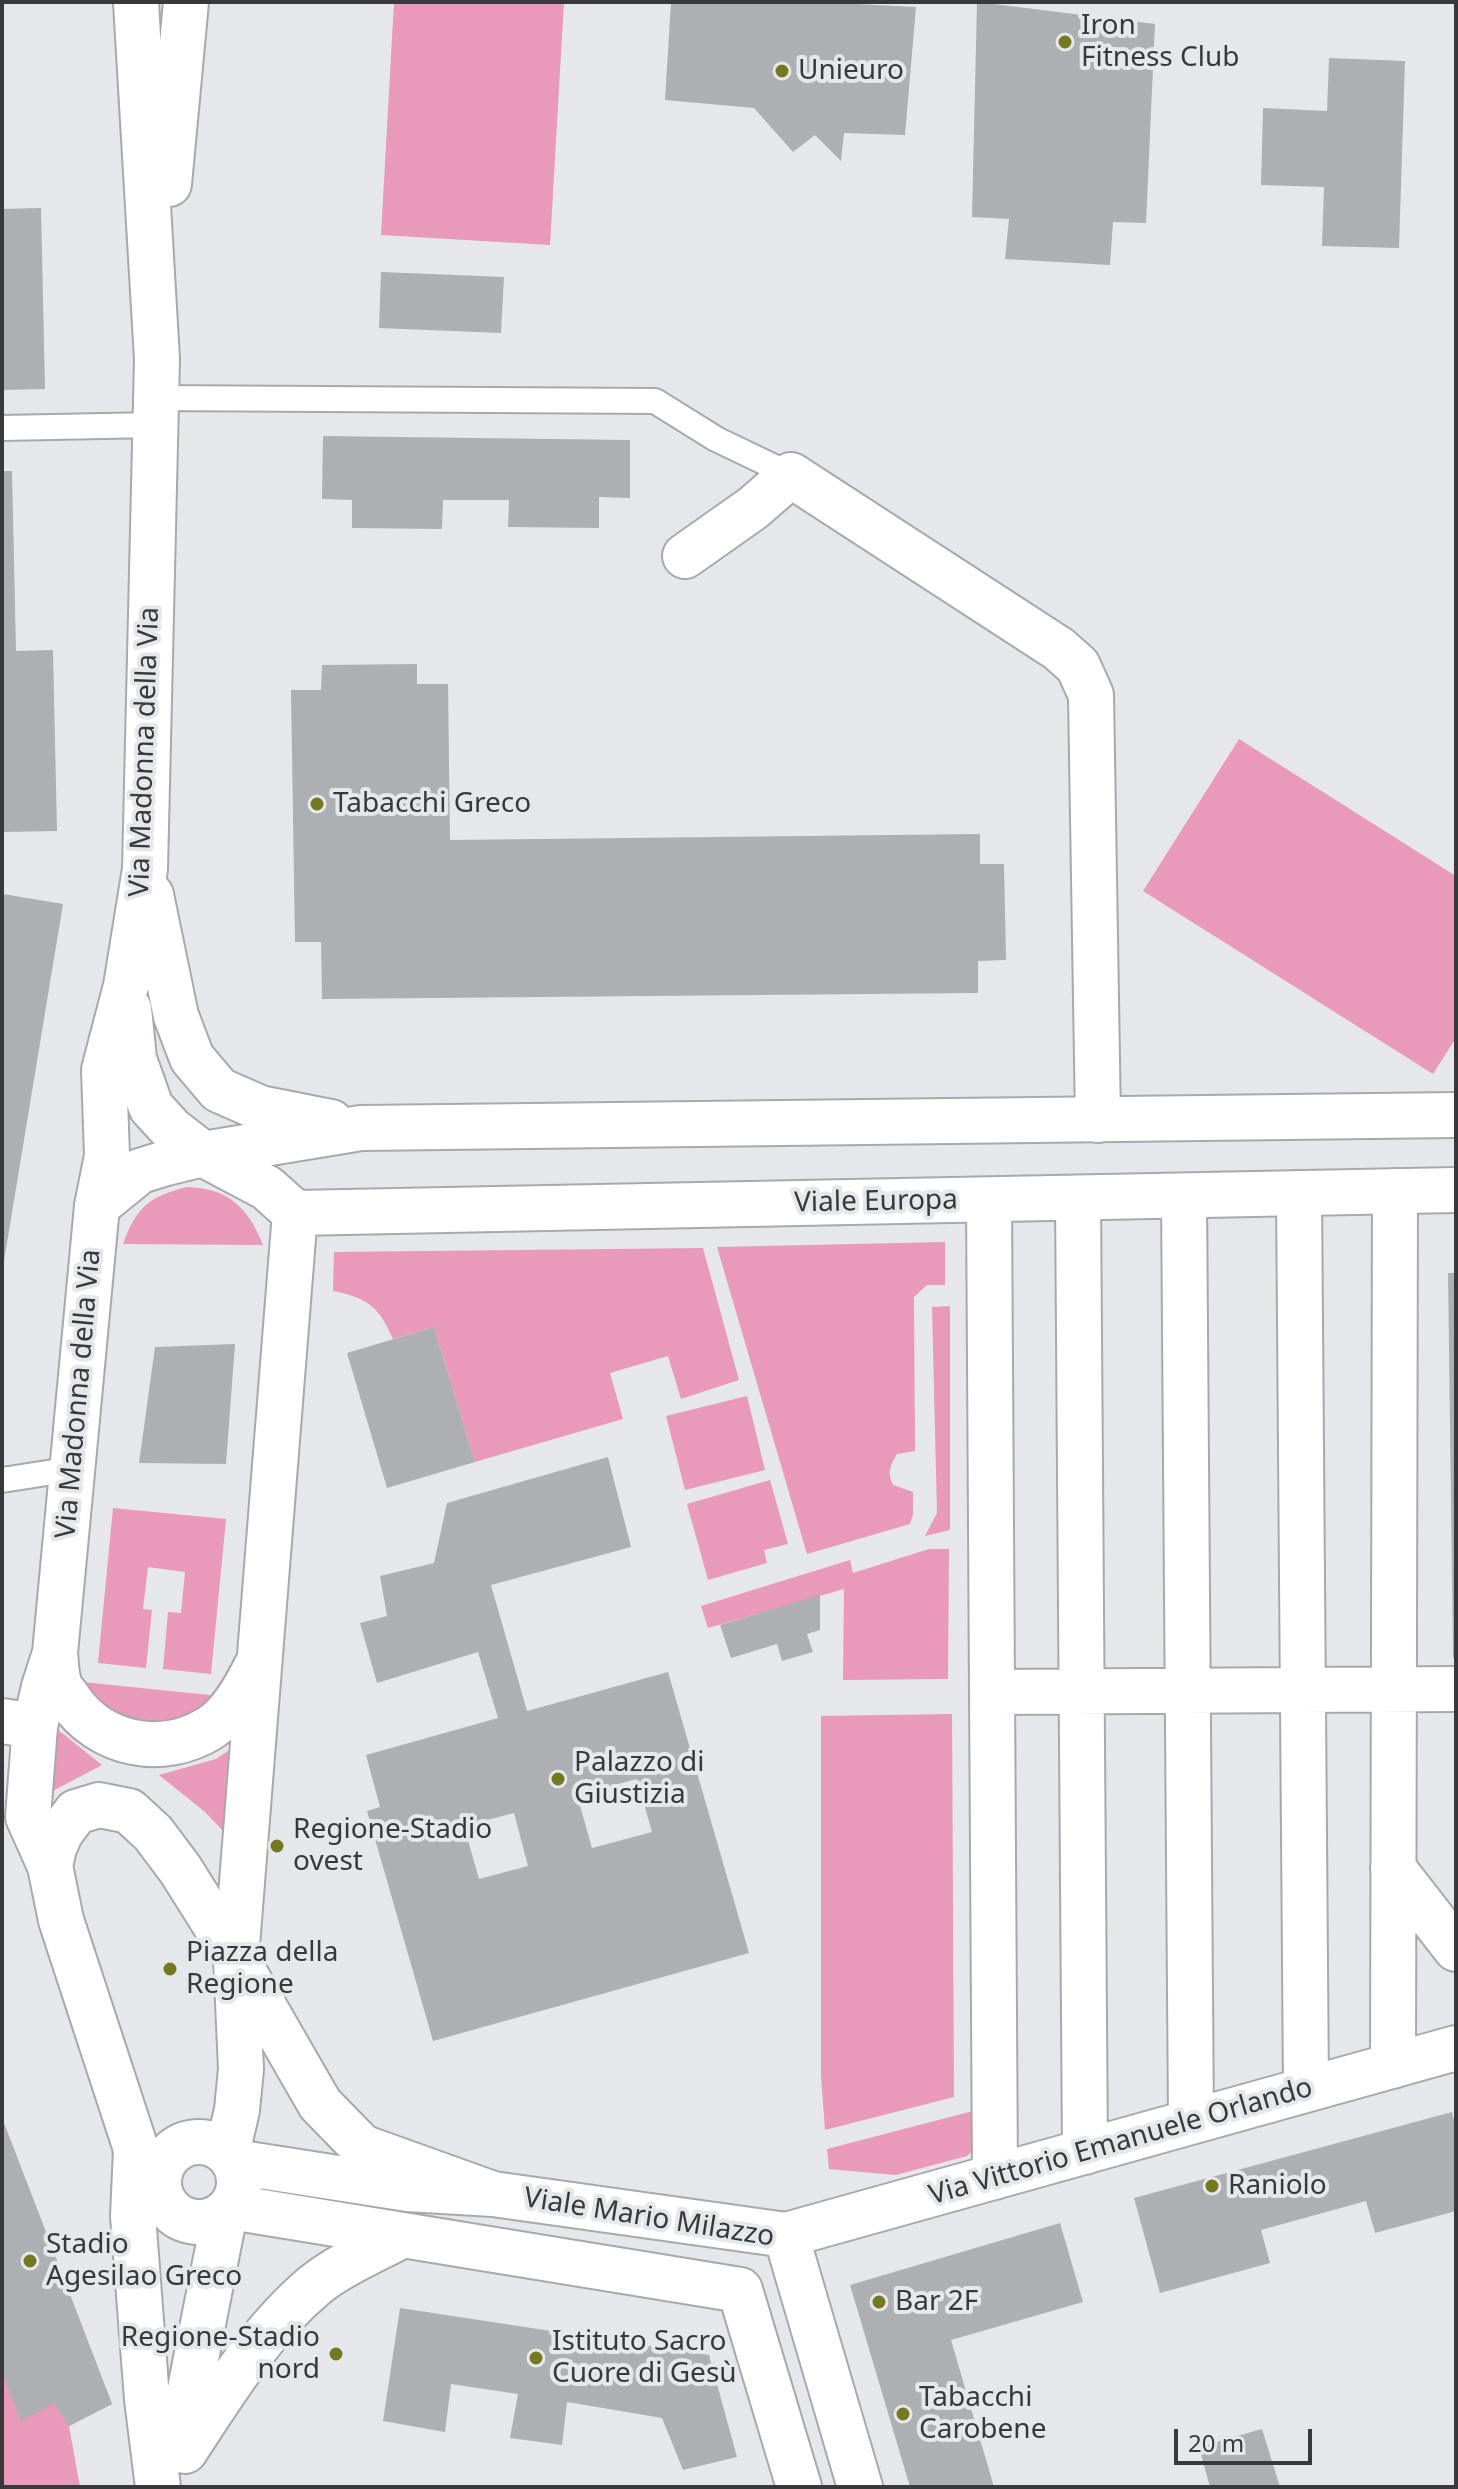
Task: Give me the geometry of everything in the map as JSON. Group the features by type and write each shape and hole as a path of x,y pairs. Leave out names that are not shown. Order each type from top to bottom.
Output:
{"street":[{"name":"Via Madonna della Via","path":"136,2 155,330 145,869 126,986 104,1070 107,1156 97,1206 73,1469 34,1697 28,1817 50,1866 61,1920 149,2180 147,2399 158,2487"},
{"path":"155,330 186,2"},
{"path":"685,556 753,508 791,475 1059,649 1078,666 1091,695 1098,1120"},
{"path":"145,869 176,1016 192,1058 219,1090 260,1108 361,1128"},
{"path":"126,986 134,1059 151,1107 172,1130 203,1154 267,1188 295,1213 236,1958 241,2069 231,2158 239,2178 239,2193 228,2210 188,2399 184,2469"},
{"path":"97,1206 140,1171 203,1154 361,1128 1456,1115"},
{"name":"Viale Europa","path":"295,1213 1456,1190"},
{"path":"1393,2066 1395,1191"},
{"path":"1299,1193 1306,2090"},
{"path":"1184,1196 1191,2122"},
{"path":"1078,1198 1085,2152"},
{"path":"989,1200 995,2177"},
{"path":"34,1697 59,1684 78,1712 98,1729 123,1741 155,1745 186,1740 212,1727 238,1699 258,1662"},
{"path":"992,1692 1456,1689"},
{"path":"50,1866 61,1832 76,1812 99,1805 129,1811 153,1833 180,1869 236,1958 320,2104 362,2147 493,2194"},
{"path":"1393,1868 1456,1949"},
{"name":"Via Vittorio Emanuele Orlando","path":"786,2235 1456,2048"},
{"path":"401,2236 228,2210 208,2221 189,2221 173,2213 149,2180 176,2148 193,2141 211,2143 231,2158 408,2189 493,2194"},
{"name":"Viale Mario Milazzo","path":"493,2194 786,2235 860,2487"},
{"path":"184,2469 237,2373 274,2327 316,2284 401,2236"},
{"name":"Viale Mario Milazzo","path":"401,2236 740,2290 799,2487"}],"lane":[{"path":"2,428 155,412 655,401 716,439 791,475"},
{"path":"2,1480 73,1469"}],"shaded area":[{"path":"394,2 564,2 550,245 381,235"},
{"path":"1239,739 1456,876 1456,1038 1433,1074 1143,891"},
{"path":"187,1187 214,1191 235,1202 251,1220 263,1245 123,1244 134,1220 146,1205"},
{"path":"945,1242 945,1285 927,1285 914,1297 915,1451 897,1454 890,1469 893,1485 913,1492 910,1524 807,1554 717,1247"},
{"path":"703,1248 739,1380 681,1399 668,1356 610,1373 623,1419 475,1462 434,1327 393,1339 383,1319 371,1306 355,1297 333,1291 334,1252"},
{"path":"950,1306 950,1530 925,1536 937,1513 932,1307"},
{"path":"747,1396 765,1470 685,1490 666,1416"},
{"path":"770,1480 788,1544 764,1550 767,1563 708,1580 687,1504"},
{"path":"113,1508 226,1519 211,1674 163,1669 168,1612 181,1613 185,1572 148,1567 143,1609 152,1610 146,1668 98,1663"},
{"path":"929,1549 949,1549 948,1679 843,1680 844,1589 708,1628 701,1606 850,1560 853,1573"},
{"path":"83,1682 219,1696 175,1727 116,1724"},
{"path":"952,1714 954,2097 825,2130 821,2076 821,1716"},
{"path":"52,1725 102,1765 49,1793"},
{"path":"237,1745 227,1835 205,1812 159,1775 216,1759"},
{"path":"973,2111 973,2150 967,2156 896,2175 829,2169 827,2149"},
{"name":"Stadio Agesilao Greco","path":"2,2118 112,2404 69,2426 80,2487 2,2487"}],"building":[{"path":"671,2 817,2 916,7 905,135 844,133 841,161 815,135 793,152 754,108 665,100"},
{"path":"977,2 1155,24 1146,223 1113,222 1110,265 1005,259 1009,219 972,217"},
{"path":"1329,58 1405,61 1399,248 1322,246 1324,187 1261,185 1263,108 1327,111"},
{"path":"41,208 45,389 2,390 2,209"},
{"path":"381,272 504,277 501,333 379,328"},
{"path":"323,436 630,440 630,498 599,497 599,528 508,527 509,500 443,500 442,529 352,528 352,500 322,499"},
{"path":"2,471 12,471 16,651 53,650 57,831 2,832"},
{"path":"417,664 417,684 448,684 450,840 980,834 980,864 1004,864 1006,960 978,961 978,993 322,999 321,942 295,942 291,690 321,690 322,665"},
{"path":"3,894 63,904 4,1261 2,1260"},
{"path":"1448,1273 1456,1273 1456,1658 1453,1658"},
{"path":"434,1327 475,1462 387,1488 347,1353"},
{"path":"235,1344 226,1464 139,1463 155,1347"},
{"path":"608,1457 631,1547 491,1585 527,1711 668,1672 749,1953 433,2041 367,1811 380,1807 366,1755 498,1718 478,1652 377,1683 360,1623 387,1616 380,1576 434,1563 447,1503","holes":["637,1779 652,1832 592,1848 577,1795","514,1813 528,1866 479,1879 464,1826"]},
{"path":"820,1595 820,1630 807,1634 813,1652 782,1661 777,1644 731,1658 720,1625"},
{"path":"1452,2112 1456,2129 1456,2211 1375,2233 1366,2201 1261,2230 1270,2263 1160,2293 1134,2198"},
{"name":"Stadio Agesilao Greco","path":"2,2118 112,2404 69,2426 54,2403 21,2421 2,2372"},
{"path":"1060,2223 1083,2302 951,2340 994,2487 910,2487 850,2285"},
{"path":"400,2308 709,2355 737,2457 683,2470 662,2418 567,2402 562,2445 510,2438 518,2394 451,2384 445,2432 383,2421"},
{"path":"1262,2429 1280,2487 1210,2487 1199,2447"}],"place":[{"name":"Iron Fitness Club","path":"1065,42"},
{"name":"Unieuro","path":"782,71"},
{"name":"Tabacchi Greco","path":"317,804"},
{"name":"Palazzo di Giustizia","path":"558,1779"},
{"name":"Regione-Stadio ovest","path":"277,1846"},
{"name":"Piazza della Regione","path":"170,1969"},
{"name":"Raniolo","path":"1212,2186"},
{"name":"Stadio Agesilao Greco","path":"30,2261"},
{"name":"Bar 2F","path":"879,2302"},
{"name":"Regione-Stadio nord","path":"336,2354"},
{"name":"Istituto Sacro Cuore di Gesù","path":"536,2358"},
{"name":"Tabacchi Carobene","path":"903,2414"}]}
